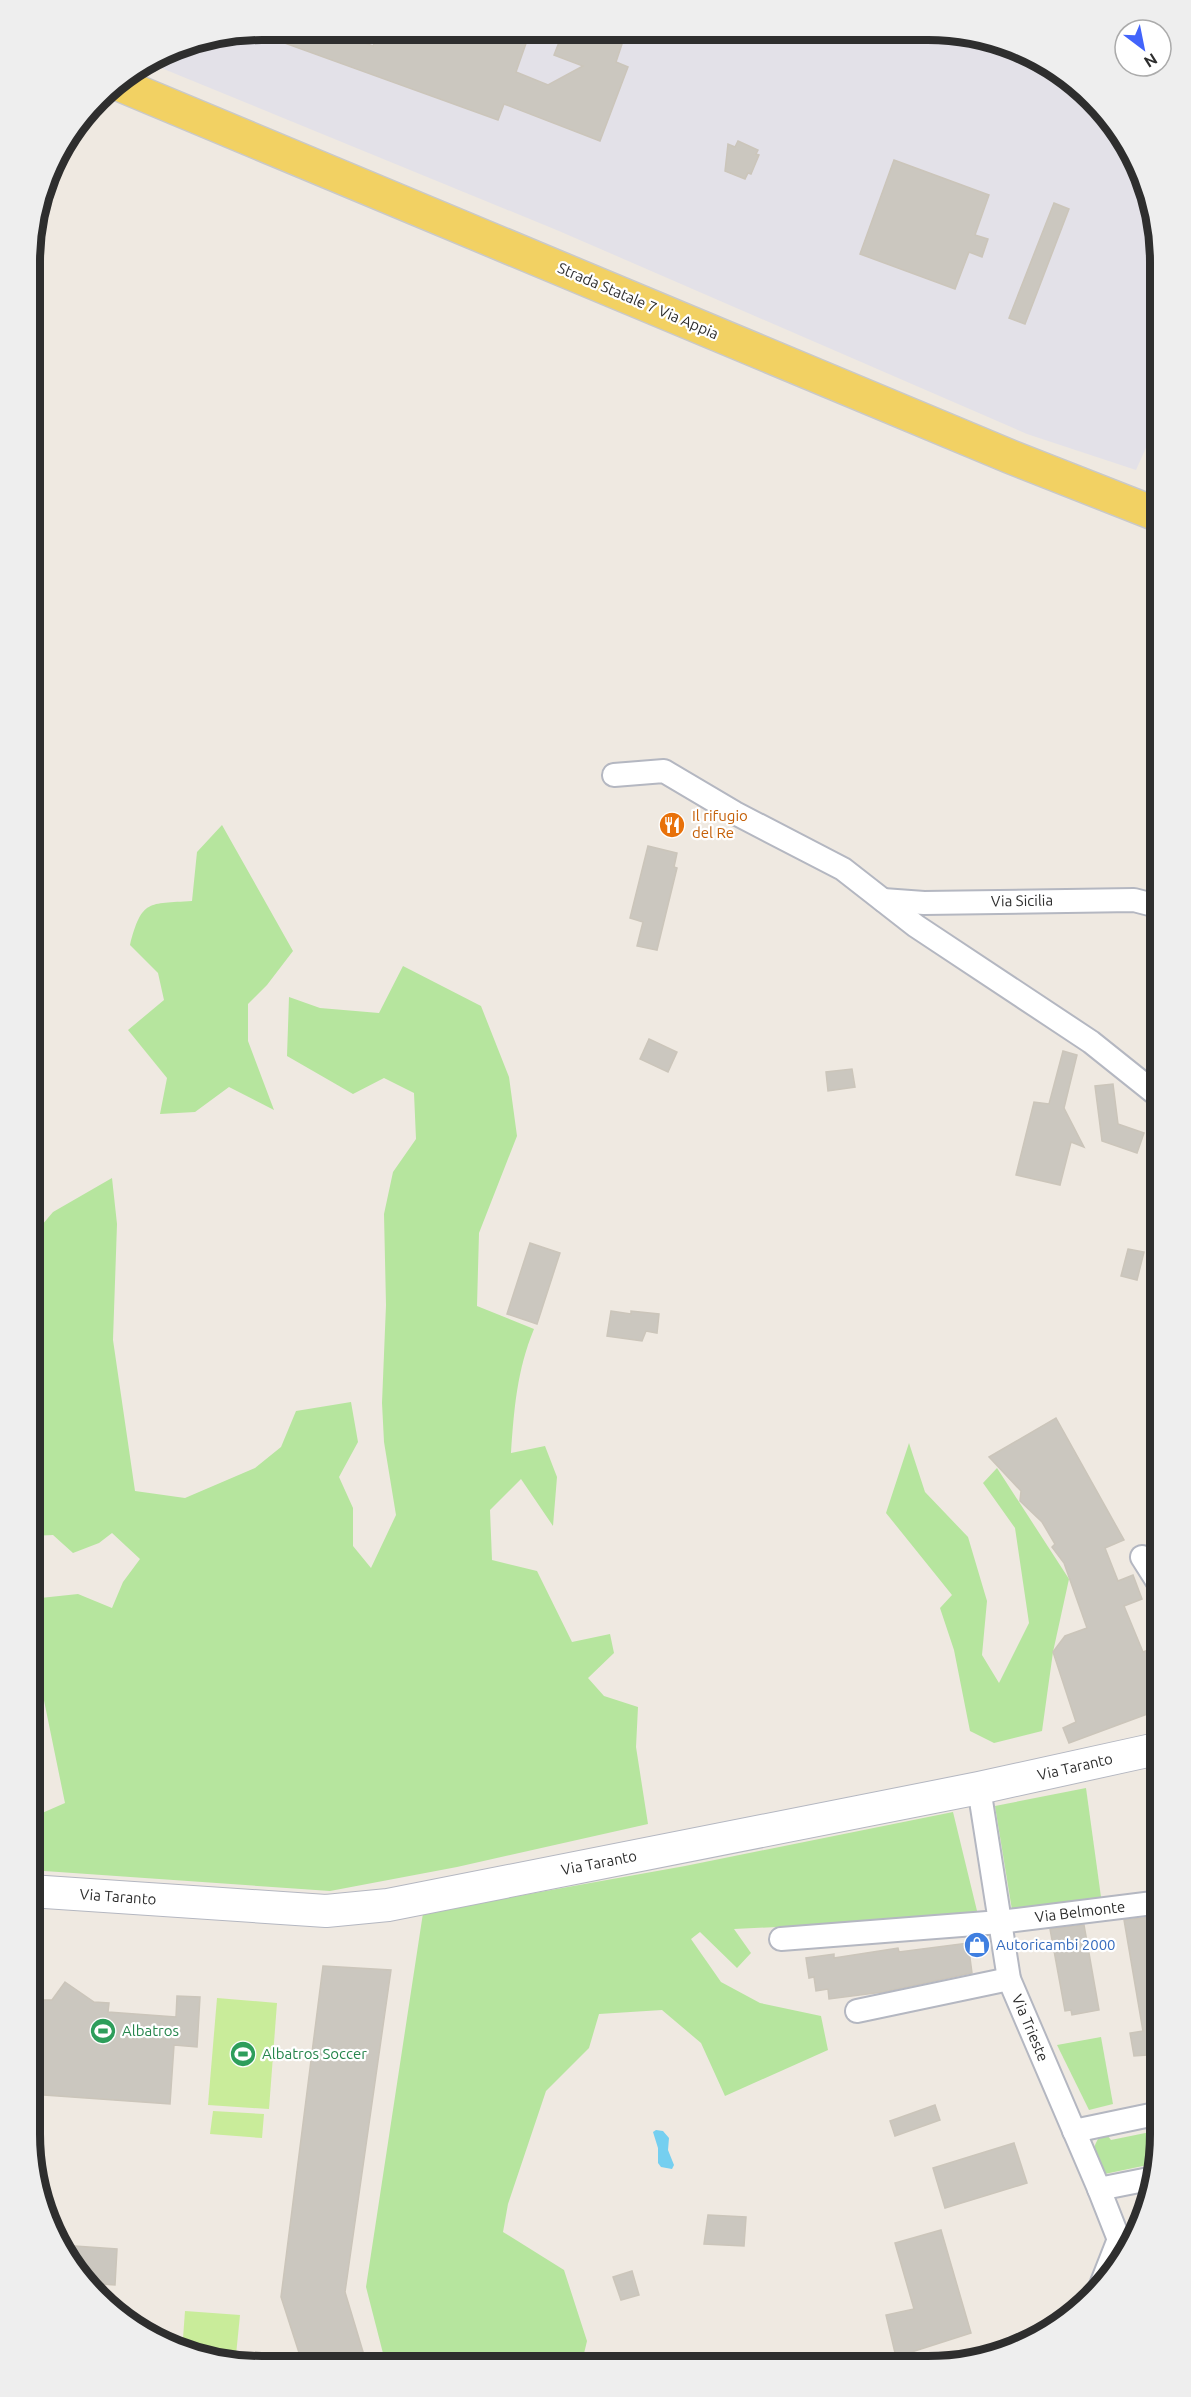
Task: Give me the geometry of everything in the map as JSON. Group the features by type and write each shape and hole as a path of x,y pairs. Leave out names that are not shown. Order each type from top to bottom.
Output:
{"main road":[{"name":"Strada Statale 7 Via Appia","path":"126,87 1011,457 1150,512"}],"street":[{"path":"614,775 664,771 735,813 843,869 916,926 1091,1042 1150,1089"},
{"name":"Via Sicilia","path":"883,900 924,903 1134,900 1150,904"},
{"path":"1142,1557 1150,1570"},
{"name":"Via Taranto","path":"40,1892 326,1911 409,1902 980,1788 1150,1750"},
{"name":"Via Trieste","path":"980,1788 1009,1978 1121,2245"},
{"name":"Via Belmonte","path":"781,1939 1000,1922 1150,1903"},
{"path":"857,2011 1009,1978"},
{"path":"1074,2131 1150,2115"},
{"path":"1099,2189 1146,2180"}],"shaded area":[{"path":"262,40 928,40 957,42 1000,52 1040,70 1075,96 1105,127 1134,178 1143,205 1150,248 1150,439 1136,470 1027,434 559,231 158,66 205,48 234,42"}],"green space":[{"path":"222,825 293,951 267,985 248,1004 248,1041 274,1110 229,1087 195,1112 160,1114 167,1078 128,1030 164,1000 158,973 130,945 139,919 149,907 156,904 192,901 197,852"},
{"path":"403,966 481,1006 509,1077 517,1136 479,1233 477,1306 534,1329 520,1375 511,1453 545,1446 557,1477 553,1526 521,1479 490,1510 492,1560 537,1571 572,1642 610,1634 614,1653 588,1678 604,1696 638,1707 636,1747 648,1824 457,1867 330,1891 40,1871 40,1814 65,1803 40,1681 40,1598 78,1594 112,1608 123,1582 140,1559 112,1533 99,1543 73,1553 53,1535 40,1536 40,1227 53,1212 112,1178 117,1224 113,1340 135,1491 185,1498 255,1468 281,1447 296,1411 351,1402 358,1442 339,1477 353,1508 353,1546 371,1568 396,1515 384,1442 382,1403 386,1305 384,1214 393,1172 416,1139 414,1093 384,1078 353,1094 287,1056 289,997 320,1008 379,1013"},
{"path":"909,1443 925,1492 968,1537 987,1601 982,1655 999,1683 1029,1623 1015,1528 983,1483 997,1468 1069,1579 1053,1652 1042,1731 994,1743 970,1731 954,1650 940,1608 952,1595 886,1513"},
{"path":"1086,1788 1101,1897 1012,1910 995,1806"},
{"path":"953,1812 978,1915 924,1920 734,1929 751,1953 737,1968 700,1932 691,1939 721,1982 760,2003 821,2016 828,2050 725,2096 701,2043 662,2010 599,2014 589,2048 546,2091 508,2204 503,2232 564,2270 587,2341 583,2356 384,2356 366,2287 423,1913 685,1866"},
{"name":"Albatros Soccer","path":"217,1998 277,2003 269,2109 208,2105"},
{"path":"1101,2037 1113,2104 1089,2110 1057,2045"},
{"path":"213,2111 264,2114 262,2138 210,2134"},
{"path":"1104,2131 1111,2140 1150,2132 1149,2165 1100,2175 1094,2152 1096,2142"},
{"path":"185,2311 240,2315 236,2355 183,2342"}],"water":[{"path":"663,2131 669,2138 668,2150 674,2165 672,2169 661,2167 658,2163 658,2148 653,2132"}],"building":[{"path":"276,40 357,40 373,46 375,40 527,40 516,72 548,85 583,66 554,55 560,40 623,40 616,62 628,67 600,141 504,104 498,120"},
{"path":"738,141 758,150 756,154 759,155 751,174 748,173 745,179 725,171 728,144 735,147"},
{"path":"894,160 989,195 975,235 988,239 982,257 969,252 955,289 860,254"},
{"path":"1054,203 1069,209 1025,324 1009,318"},
{"path":"648,846 677,853 674,867 677,868 657,950 637,946 643,922 630,918"},
{"path":"649,1039 677,1052 668,1072 640,1059"},
{"path":"1063,1051 1077,1055 1064,1108 1084,1147 1071,1142 1060,1185 1016,1175 1034,1102 1049,1104"},
{"path":"852,1069 855,1087 828,1091 826,1072"},
{"path":"1113,1084 1118,1124 1144,1133 1137,1153 1102,1141 1095,1086"},
{"path":"530,1243 560,1253 537,1324 507,1314"},
{"path":"1128,1249 1144,1252 1137,1280 1121,1276"},
{"path":"611,1311 659,1314 657,1333 646,1331 642,1341 607,1336"},
{"path":"1056,1418 1124,1540 1105,1548 1118,1581 1133,1575 1142,1599 1124,1606 1143,1652 1150,1649 1150,1713 1069,1743 1063,1728 1076,1722 1053,1652 1065,1636 1087,1628 1064,1563 1052,1547 1055,1544 1042,1522 1020,1501 1021,1491 989,1457"},
{"path":"1150,1917 1150,2055 1134,2056 1130,2033 1143,2031 1124,1920"},
{"path":"1084,1925 1099,2010 1072,2015 1071,2010 1065,2011 1050,1929"},
{"path":"968,1943 972,1973 883,1992 829,1999 828,1989 816,1991 814,1977 809,1978 806,1958 834,1954 834,1958 898,1948 899,1952"},
{"path":"323,1966 391,1970 345,2292 364,2356 300,2356 281,2297"},
{"name":"Albatros","path":"65,1982 94,2002 109,2003 108,2012 176,2017 177,1996 200,1997 197,2047 174,2045 170,2104 40,2095 40,2000 52,2000"},
{"path":"935,2105 940,2120 895,2136 890,2121"},
{"path":"1014,2143 1027,2183 945,2208 933,2168"},
{"path":"708,2215 746,2217 744,2246 704,2244"},
{"path":"941,2230 971,2333 896,2356 886,2315 914,2309 895,2243"},
{"path":"70,2246 117,2249 115,2285 99,2284 86,2270"},
{"path":"632,2271 639,2295 621,2300 613,2277"}],"place":[{"name":"Il rifugio del Re","path":"672,825"},
{"name":"Autoricambi 2000","path":"977,1945"},
{"name":"Albatros","path":"103,2031"},
{"name":"Albatros Soccer","path":"243,2054"}]}
